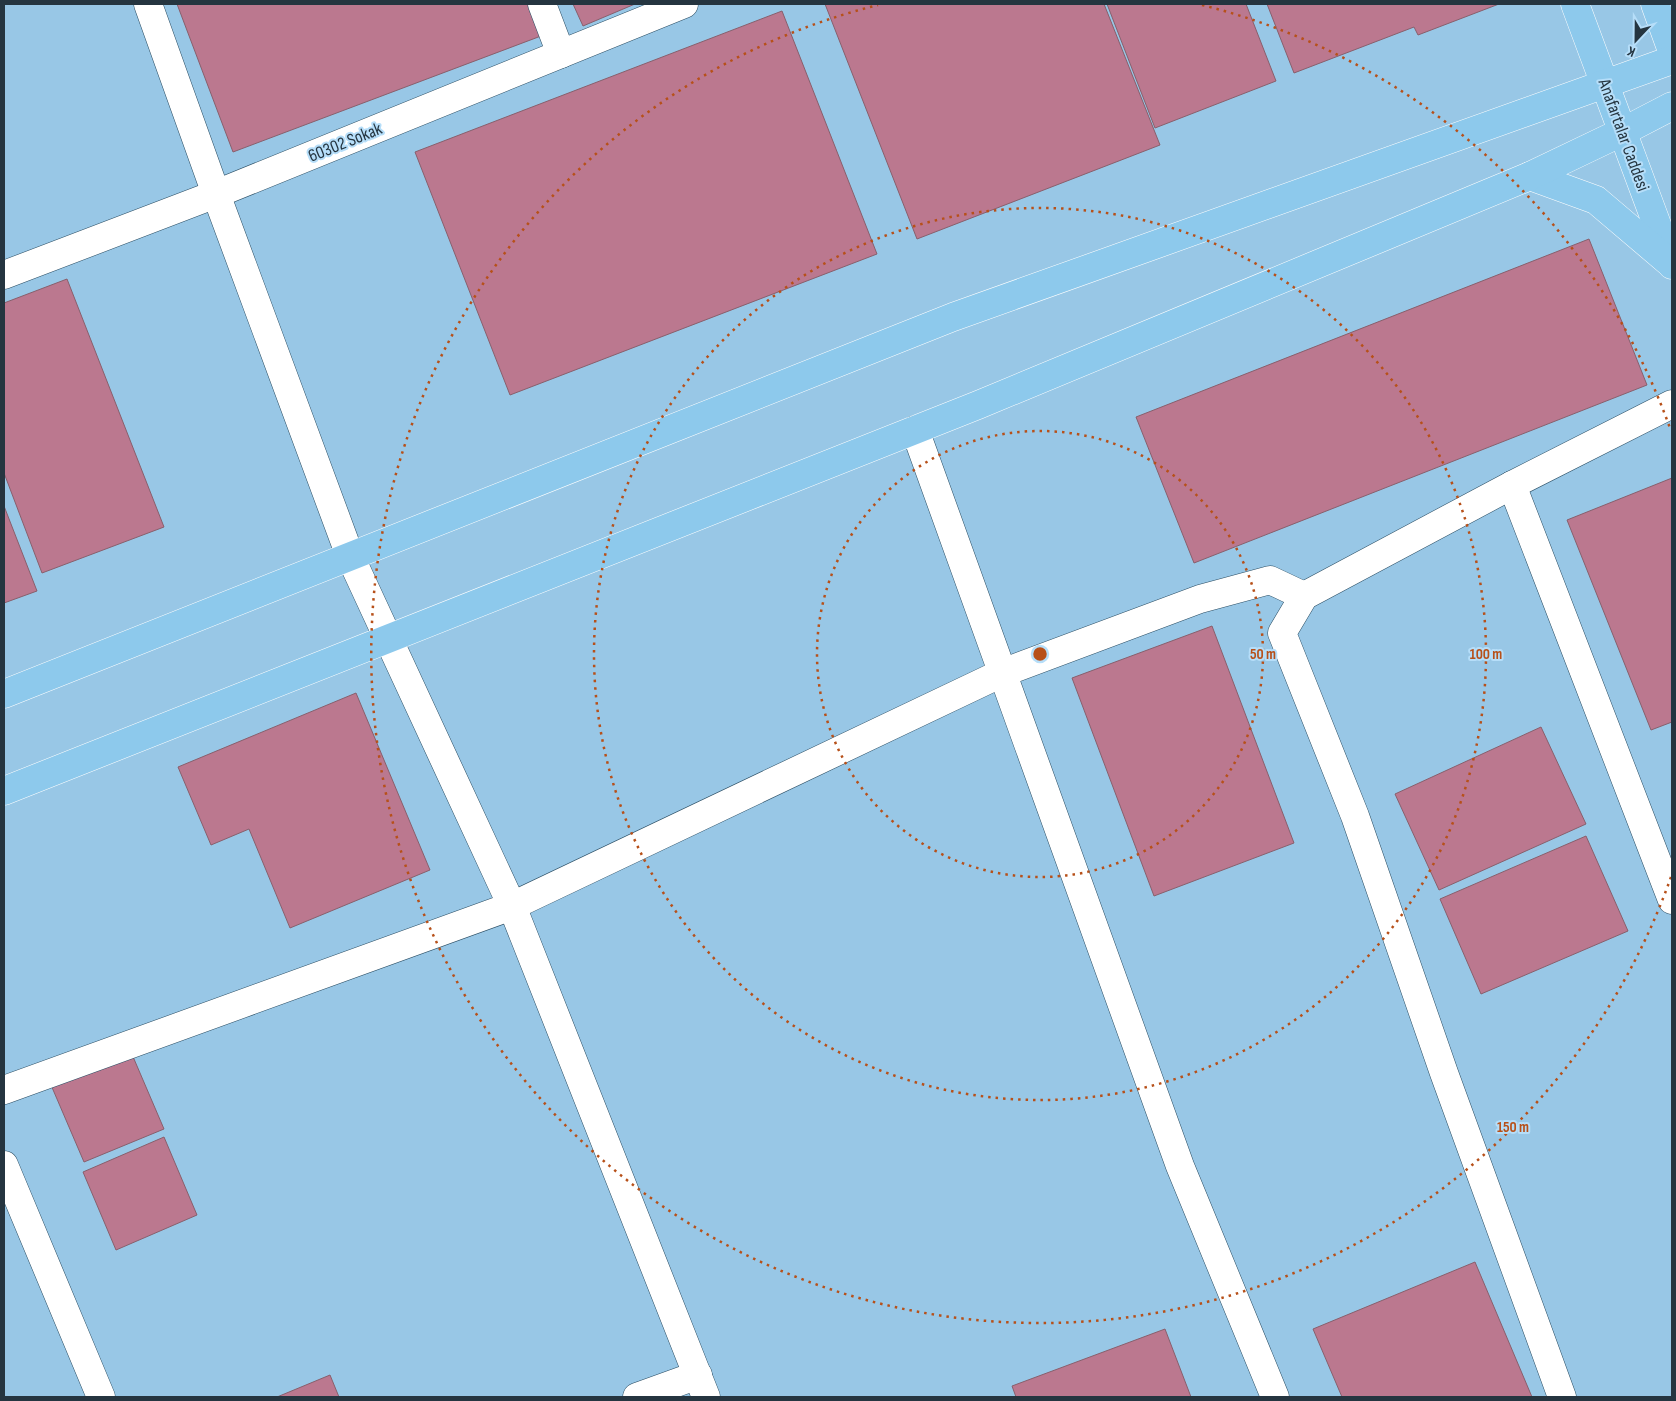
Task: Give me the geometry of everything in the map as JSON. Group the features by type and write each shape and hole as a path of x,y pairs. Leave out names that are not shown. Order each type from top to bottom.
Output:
{"main road":[{"name":"Anafartalar Caddesi","path":"1575,4 1672,265"},
{"path":"1655,4 1672,51"},
{"path":"4,694 953,317 1672,60"},
{"path":"4,791 978,405 1530,176 1672,106"},
{"path":"1530,176 1596,200 1672,265"}],"street":[{"path":"148,4 350,556 512,906 702,1386 638,1397"},
{"path":"542,4 561,54"},
{"name":"60302 Sokak","path":"4,275 216,194 684,4"},
{"path":"1562,1397 1440,1064 1355,816 1282,633 1304,596 1512,485 1672,404"},
{"path":"915,430 1180,1166 1275,1397"},
{"path":"1512,485 1672,900"},
{"path":"4,1090 512,906 1002,673 1200,599 1270,580 1304,596"},
{"path":"4,1165 101,1397"}],"shaded area":[{"path":"4,4 1672,4 1672,1397 4,1397"}],"building":[{"path":"177,4 529,4 541,36 233,152"},
{"path":"573,4 635,4 583,26"},
{"path":"825,4 1104,4 1160,145 917,239"},
{"path":"1107,4 1246,4 1276,81 1155,128"},
{"path":"1267,4 1499,4 1418,35 1414,27 1294,73"},
{"path":"782,11 877,254 510,395 415,152"},
{"path":"1589,239 1647,385 1194,563 1136,417"},
{"path":"67,279 164,527 42,573 4,473 4,303"},
{"path":"1672,478 1672,722 1651,730 1567,520"},
{"path":"4,506 37,591 4,603"},
{"path":"1212,626 1294,843 1154,896 1072,678"},
{"path":"356,693 430,870 290,928 249,829 211,845 178,767"},
{"path":"1541,727 1586,824 1439,890 1395,794"},
{"path":"1586,836 1628,931 1481,994 1440,899"},
{"path":"131,1052 164,1129 84,1162 51,1085"},
{"path":"164,1137 197,1215 116,1250 83,1172"},
{"path":"1475,1262 1532,1397 1342,1397 1313,1329"},
{"path":"1165,1329 1191,1397 1016,1397 1012,1386"},
{"path":"330,1375 339,1397 277,1397"}]}
